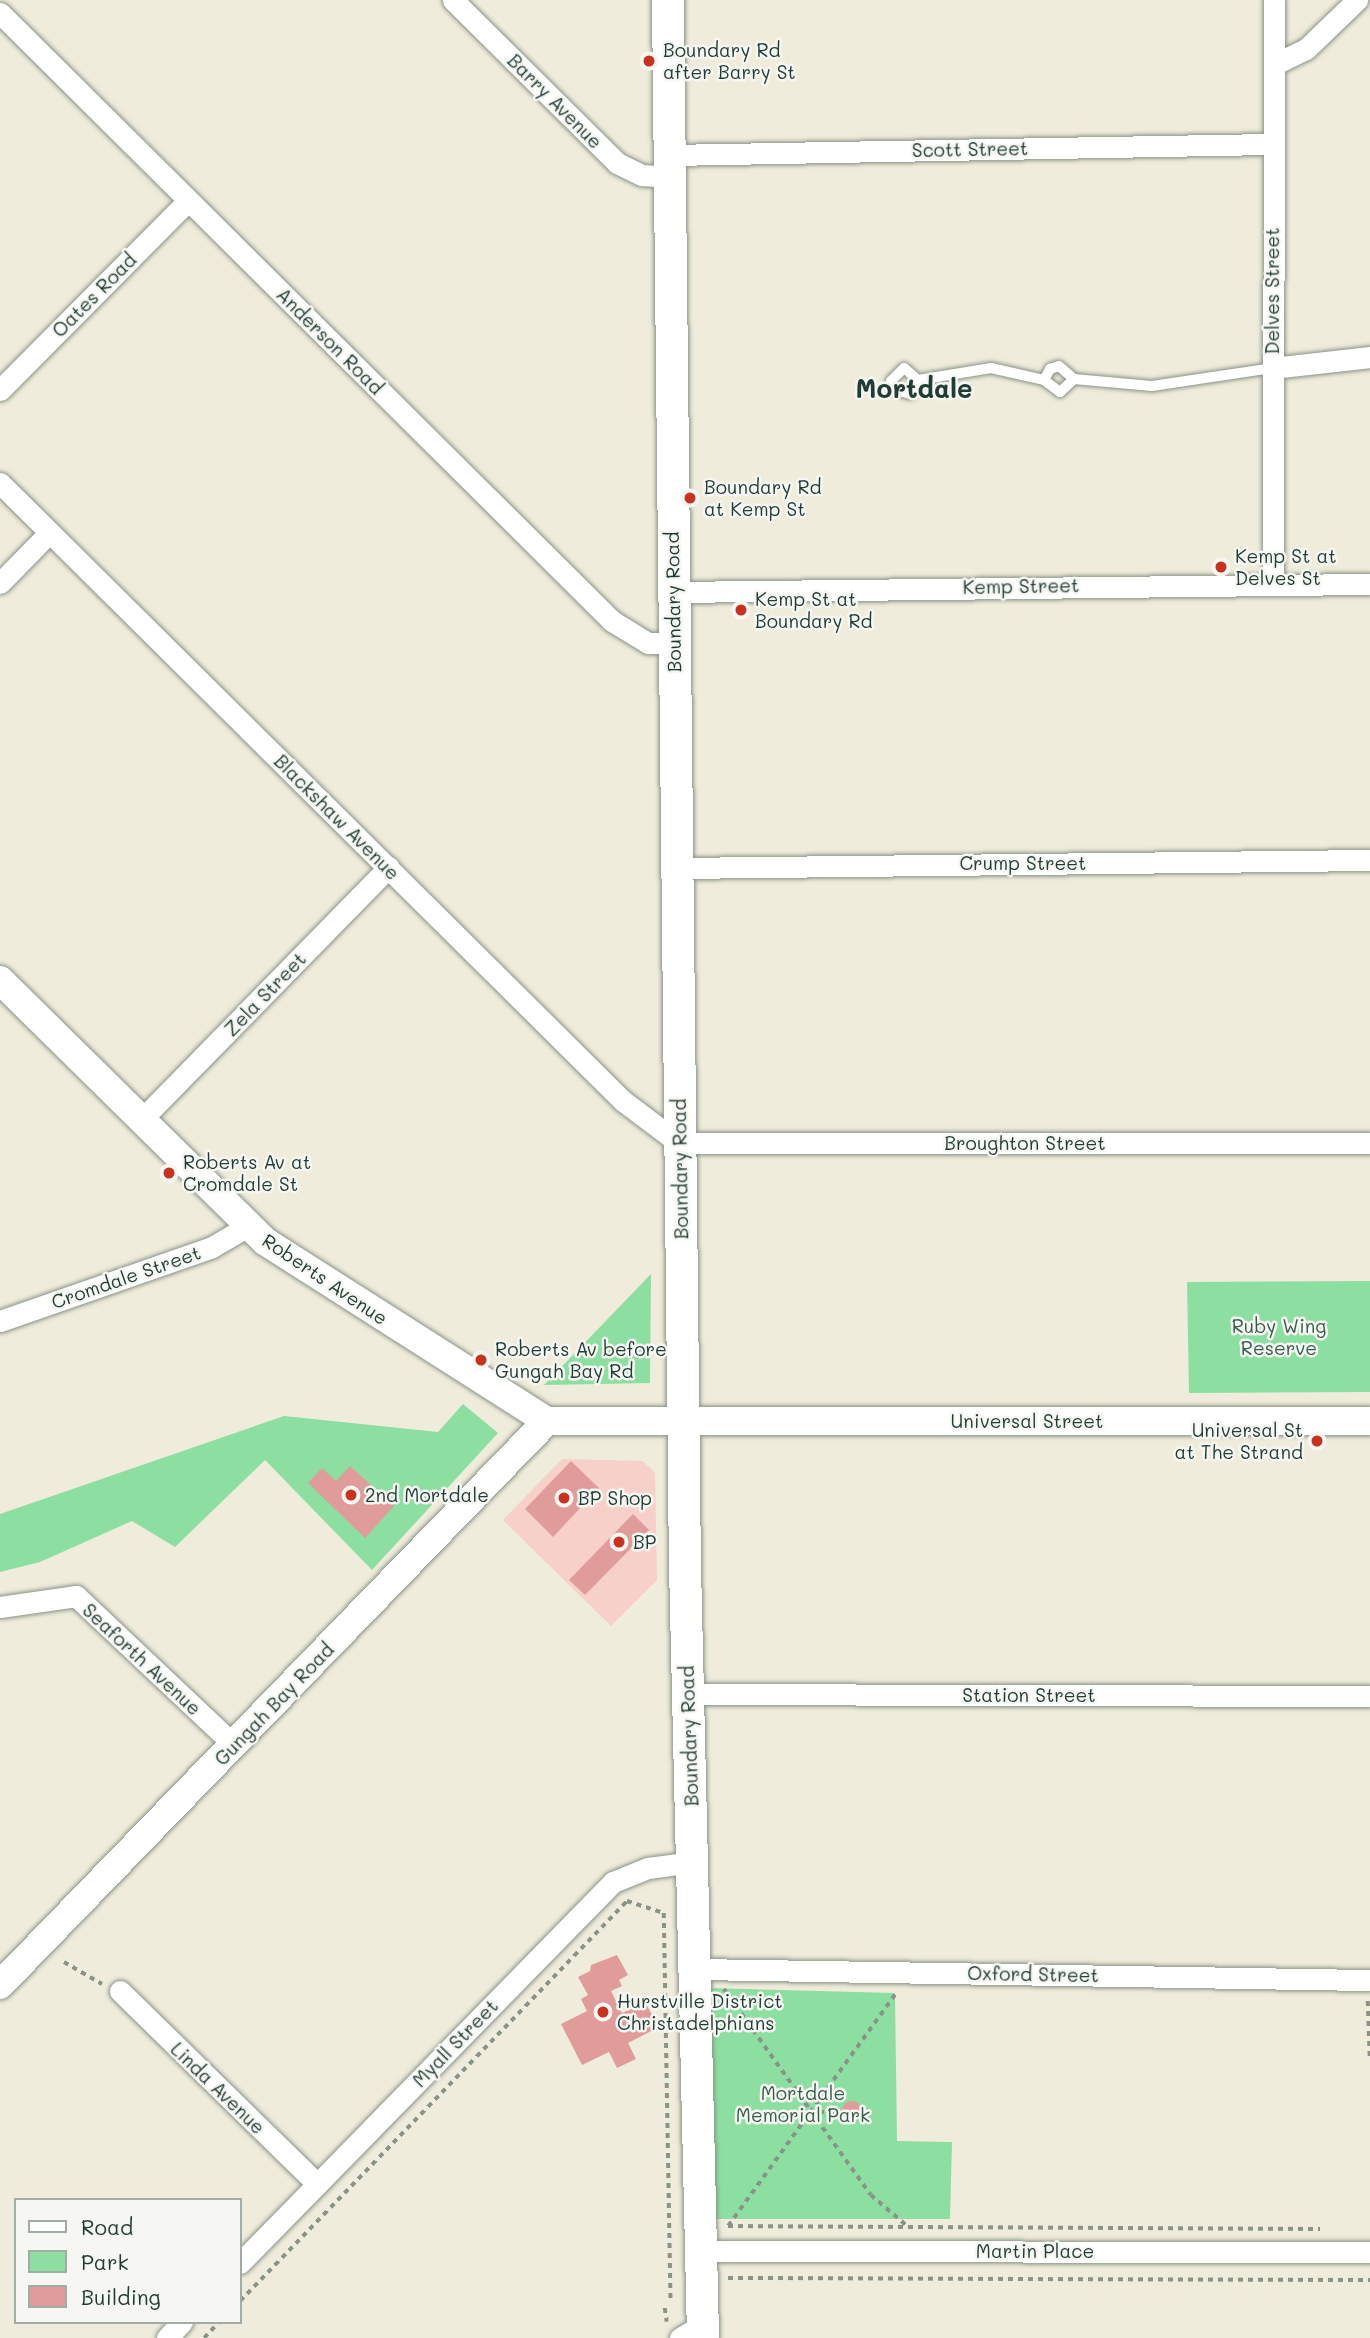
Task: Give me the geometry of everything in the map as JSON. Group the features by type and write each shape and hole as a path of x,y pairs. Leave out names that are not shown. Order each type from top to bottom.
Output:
{"main road":[{"name":"Boundary Road","path":"668,0 672,592 687,1694 692,1862 709,1977 695,2333"}],"street":[{"name":"Barry Avenue","path":"453,0 617,163 642,175 669,166"},
{"name":"Delves Street","path":"1273,583 1271,144 1275,64 1274,0"},
{"path":"1275,64 1306,49 1357,0"},
{"name":"Anderson Road","path":"0,13 612,621 648,643 673,643"},
{"name":"Scott Street","path":"669,166 1271,144"},
{"name":"Oates Road","path":"0,390 188,201"},
{"path":"1272,368 1370,357"},
{"name":"Blackshaw Avenue","path":"0,483 623,1101 680,1143"},
{"path":"0,583 49,533"},
{"name":"Kemp Street","path":"672,592 1370,583"},
{"name":"Crump Street","path":"677,868 1370,860"},
{"name":"Zela Street","path":"141,1119 388,867"},
{"name":"Roberts Avenue","path":"0,980 248,1226 286,1257 547,1421"},
{"name":"Broughton Street","path":"680,1143 1370,1143"},
{"name":"Cromdale Street","path":"0,1321 212,1247 248,1226"},
{"path":"547,1421 684,1421"},
{"name":"Gungah Bay Road","path":"0,1985 547,1421"},
{"name":"Universal Street","path":"684,1421 1370,1421"},
{"name":"Seaforth Avenue","path":"0,1607 76,1596 234,1745"},
{"name":"Station Street","path":"687,1694 1370,1696"},
{"name":"Myall Street","path":"242,2261 613,1882 648,1868 692,1862"},
{"name":"Oxford Street","path":"709,1977 1369,1990"},
{"name":"Linda Avenue","path":"120,1991 317,2184"},
{"name":"Martin Place","path":"699,2251 1370,2252"},
{"path":"167,2338 180,2324"}],"lane":[{"path":"1044,380 1050,369 1059,366 1074,379 1152,386 1186,377 1272,368"},
{"path":"918,380 991,368 1044,380 1060,392 1067,390 1074,379"}],"path":[{"path":"242,2299 627,1901 664,1913 671,2303"},
{"path":"64,1962 120,1991"},
{"path":"709,1977 871,2195 906,2225"},
{"path":"900,1988 727,2226 906,2225 1329,2230"},
{"path":"1369,1990 1370,2059"},
{"path":"809,2112 842,2112"},
{"path":"728,2278 1370,2280"},
{"path":"204,2338 217,2324"}],"shaded area":[{"path":"562,1459 643,1461 655,1473 657,1580 611,1626 503,1520"}],"green space":[{"path":"651,1274 650,1383 544,1385"},
{"name":"Ruby Wing Reserve","path":"1370,1281 1370,1392 1189,1393 1187,1282"},
{"path":"463,1404 498,1433 372,1570 265,1460 175,1547 132,1521 40,1562 0,1572 0,1514 284,1416 438,1432"},
{"name":"Mortdale Memorial Park","path":"709,1988 895,1993 897,2141 952,2142 950,2219 712,2219"}],"building":[{"name":"BP Shop","path":"571,1461 599,1488 553,1537 525,1509"},
{"name":"2nd Mortdale","path":"350,1466 394,1506 365,1538 308,1483 322,1468 336,1481"},
{"path":"633,1514 649,1530 585,1595 569,1580"},
{"name":"Hurstville District Christadelphians","path":"617,1955 628,1975 619,1980 622,1986 611,1991 622,2013 645,2002 659,2027 628,2043 636,2059 617,2068 609,2052 582,2065 561,2024 587,2011 581,1999 588,1995 578,1977 590,1971 591,1965"},
{"path":"848,2101 856,2101 862,2111 856,2121 848,2121 842,2115 842,2107"}],"place":[{"name":"Boundary Rd after Barry St","path":"649,61"},
{"name":"Boundary Rd at Kemp St","path":"690,498"},
{"name":"Kemp St at Delves St","path":"1221,567"},
{"name":"Kemp St at Boundary Rd","path":"741,610"},
{"name":"Roberts Av at Cromdale St","path":"169,1173"},
{"name":"Roberts Av before Gungah Bay Rd","path":"481,1360"},
{"name":"Universal St at The Strand","path":"1317,1441"},
{"name":"2nd Mortdale","path":"351,1495"},
{"name":"BP Shop","path":"564,1498"},
{"name":"BP","path":"619,1542"},
{"name":"Hurstville District Christadelphians","path":"603,2012"}],"district":[{"name":"Mortdale","path":"914,389"}]}
